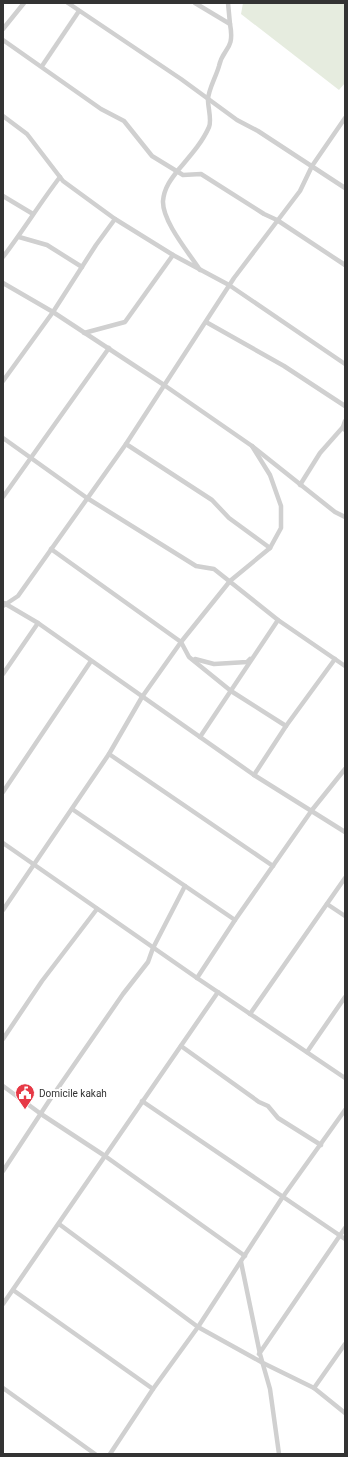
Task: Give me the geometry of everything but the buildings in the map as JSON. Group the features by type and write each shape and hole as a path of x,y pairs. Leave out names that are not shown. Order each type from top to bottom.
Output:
{"street":[{"path":"3,29 24,3"},
{"path":"68,3 208,98 237,120 258,131 345,188"},
{"path":"195,3 230,24"},
{"path":"201,271 183,244 166,214 163,202 166,190 177,172 202,140 210,125 208,98 219,63 230,46 232,33 228,3"},
{"path":"42,66 79,11"},
{"path":"3,40 101,109 124,121 152,156 183,175 201,174 264,214 277,220 345,265"},
{"path":"3,116 27,134 60,177 115,219 173,255 229,285 345,364"},
{"path":"4,604 18,596 126,444 229,285 300,190 312,166 344,120"},
{"path":"3,257 19,237 32,214 60,177"},
{"path":"3,196 32,214"},
{"path":"3,381 53,312 115,219"},
{"path":"19,237 47,245 82,267"},
{"path":"84,333 126,322 173,255"},
{"path":"3,283 53,312 164,385 252,446 335,512 345,517"},
{"path":"206,322 284,366 345,406"},
{"path":"3,497 109,348"},
{"path":"300,484 320,452 344,429 345,422"},
{"path":"3,438 87,498 196,566 214,569 230,580 278,620 345,666"},
{"path":"126,444 212,500 229,518 270,548"},
{"path":"3,910 109,754 142,697 181,642 230,580 270,548 281,528 281,506 270,475 252,446"},
{"path":"51,549 181,642 189,656 231,691 286,726"},
{"path":"4,604 38,623 254,775 345,832"},
{"path":"200,737 278,620"},
{"path":"3,674 38,623"},
{"path":"193,659 214,664 247,662 253,657"},
{"path":"254,775 286,726 335,659"},
{"path":"3,792 91,661"},
{"path":"109,754 273,866"},
{"path":"197,978 235,920 312,810 345,769"},
{"path":"72,809 235,920"},
{"path":"3,843 153,948 345,1078"},
{"path":"250,1014 345,878"},
{"path":"3,1171 123,994 148,962 153,948 186,886"},
{"path":"327,904 345,916"},
{"path":"3,1039 42,981 97,908"},
{"path":"3,1304 218,992"},
{"path":"307,1052 345,997"},
{"path":"180,1046 259,1102 268,1106 278,1118 321,1145"},
{"path":"3,1086 41,1114 105,1156 245,1256"},
{"path":"142,1101 282,1198 345,1239"},
{"path":"110,1454 153,1389 198,1327 242,1262 282,1198 345,1110"},
{"path":"59,1224 198,1327 263,1363 314,1388 345,1413"},
{"path":"256,1359 345,1228"},
{"path":"242,1262 260,1354 270,1389 279,1454"},
{"path":"14,1290 153,1389"},
{"path":"314,1388 345,1344"},
{"path":"3,1388 95,1454"}],"shaded area":[{"path":"243,3 345,3 345,83 339,90 241,14"}],"place":[{"name":"Domicile kakah","path":"25,1110"}]}
